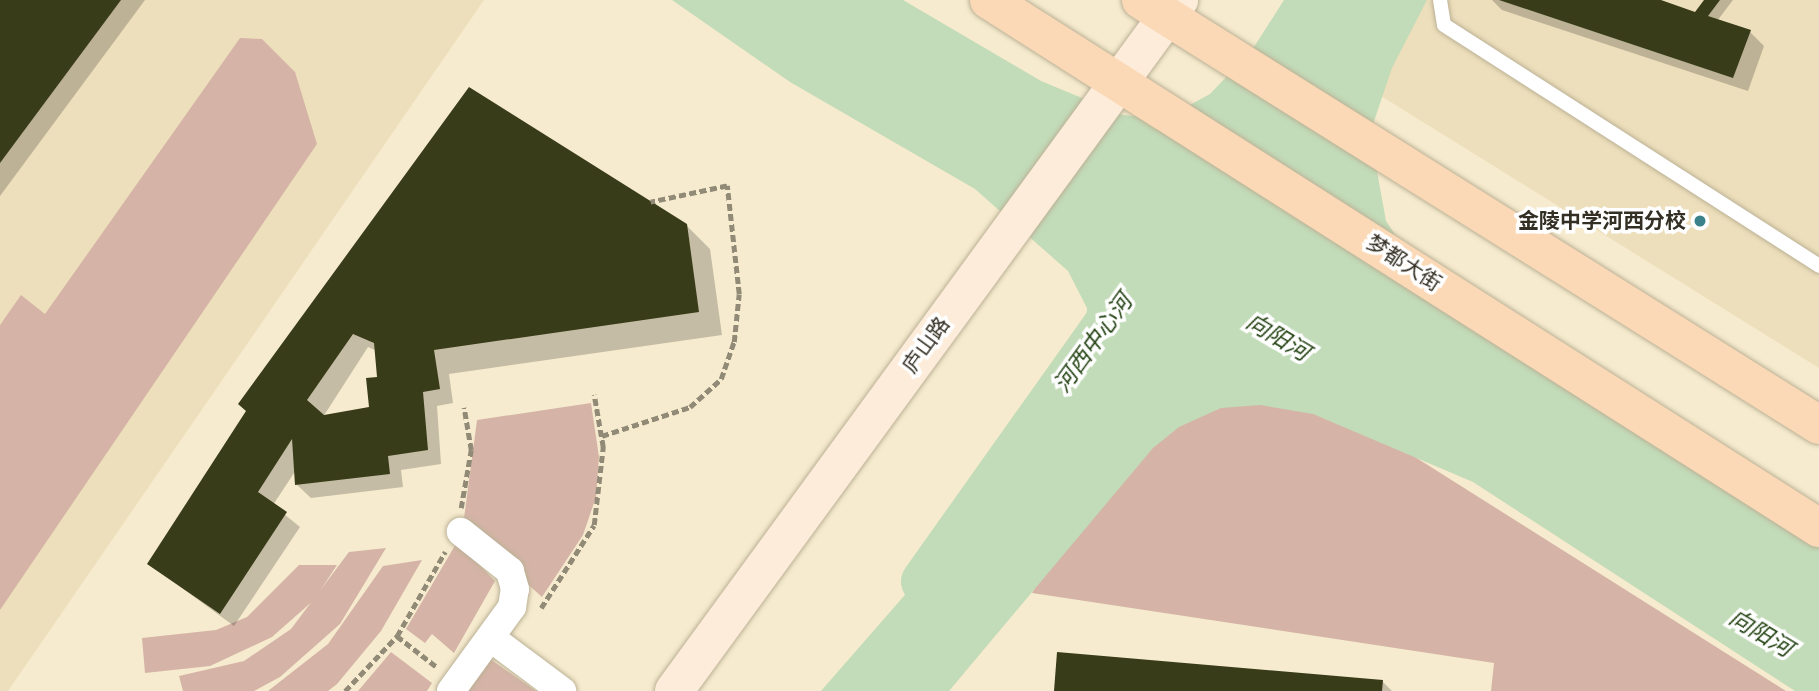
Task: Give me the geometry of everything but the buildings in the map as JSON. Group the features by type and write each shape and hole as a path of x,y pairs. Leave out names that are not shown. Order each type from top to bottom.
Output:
{"main road":[{"name":"梦都大街","path":"989,0 1819,528"},
{"name":"庐山路","path":"674,691 1084,123 1133,91 1171,14"},
{"path":"1171,14 1366,142 1819,425"}],"street":[{"path":"454,687 500,644 512,607 510,571 456,530"},
{"path":"500,644 562,691"}],"lane":[{"path":"1440,0 1444,25 1819,266"}],"path":[{"path":"601,436 690,407 721,379 734,342 739,294 727,186 651,202"},
{"path":"500,644 594,525 601,436 594,395"},
{"path":"345,691 397,636 456,530 471,450 464,408"},
{"path":"397,636 454,687"}],"shaded area":[{"path":"0,0 484,0 8,691 0,691"},
{"name":"金陵中学河西分校","path":"1401,0 1819,0 1819,368 1344,73"},
{"path":"240,38 262,39 295,72 317,144 0,610 0,325 21,295 45,314"},
{"path":"1247,351 1786,691 1491,691 1494,663 1032,593 1162,368"},
{"path":"591,403 599,457 596,497 583,535 542,597 463,526 477,420"},
{"path":"457,542 495,581 454,653 432,634 425,643 406,629"},
{"path":"386,548 340,624 280,677 254,691 183,691 179,676 244,661 291,629 349,552"},
{"path":"422,560 381,631 337,684 328,691 268,691 328,644 383,566"},
{"path":"299,565 337,565 314,600 272,637 210,666 145,673 142,638 216,630 247,617"},
{"path":"391,652 432,683 427,691 358,691"},
{"path":"490,659 536,691 467,691"}],"water":[{"name":"向阳河","path":"672,0 903,0 1041,81 1123,115 1164,119 1210,94 1252,50 1284,0 1427,0 1392,68 1370,133 1386,221 1426,281 1819,547 1819,691 1795,691 1473,482 1313,414 1260,405 1221,408 1179,427 1153,448 949,691 821,691 1056,422 1084,368 1087,308 1068,271 975,189 790,82"}],"waterway":[{"name":"河西中心河","path":"924,581 1120,305"}],"place":[{"name":"金陵中学河西分校","path":"1700,221"}]}
